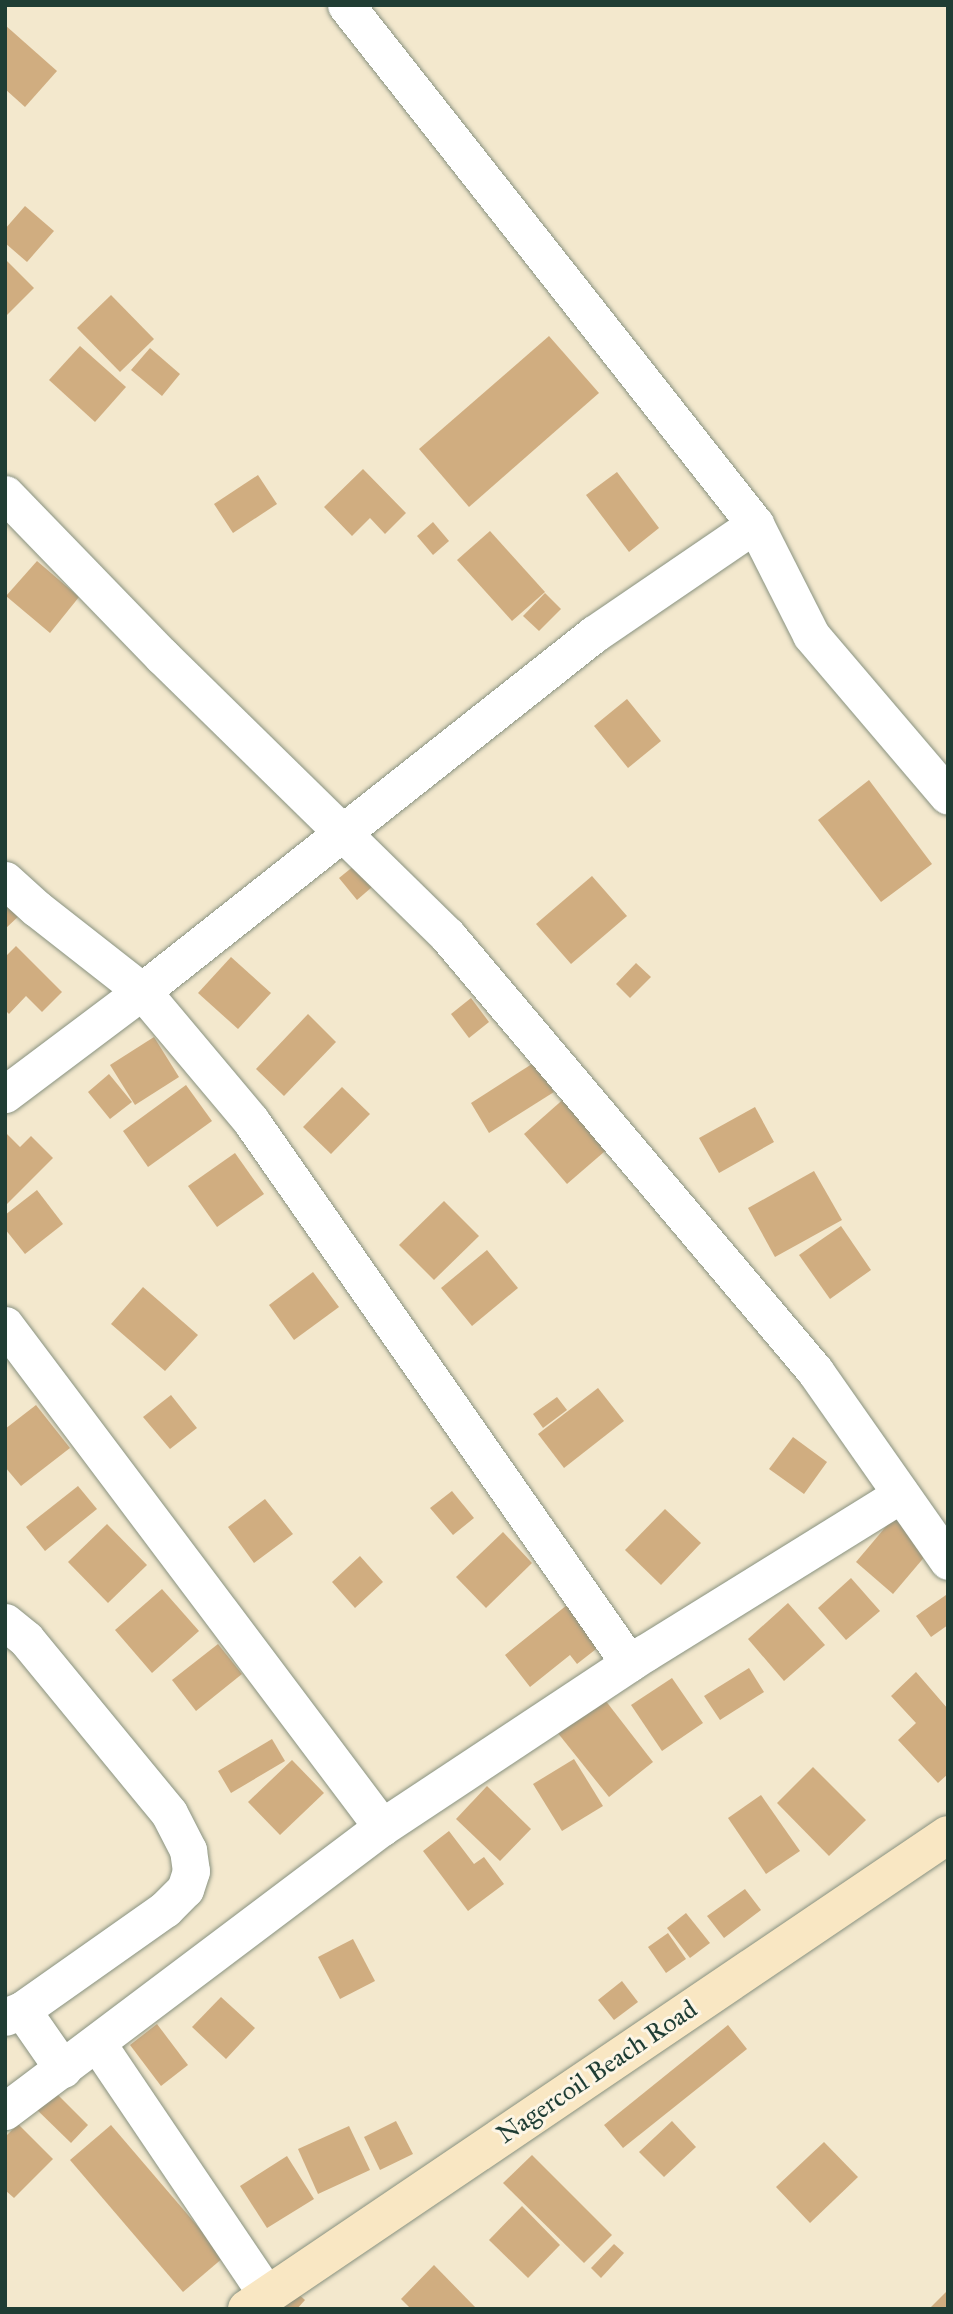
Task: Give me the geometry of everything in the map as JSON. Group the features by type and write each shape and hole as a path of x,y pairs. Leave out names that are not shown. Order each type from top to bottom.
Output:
{"main road":[{"name":"Nagercoil Beach Road","path":"257,2302 948,1835"}],"street":[{"path":"346,5 755,524 811,635 948,796"},
{"path":"5,494 162,656 447,935 815,1371 948,1561"},
{"path":"5,1094 142,991 594,634 755,524"},
{"path":"5,880 36,908 142,991 251,1121 629,1663"},
{"path":"5,1325 382,1827"},
{"path":"5,2111 64,2070 382,1827 629,1663 901,1494"},
{"path":"5,1622 26,1639 169,1813 188,1850 191,1871 186,1889 165,1909 14,2014 64,2070"},
{"path":"97,2043 257,2302"}],"building":[{"path":"5,25 57,71 25,107 5,89"},
{"path":"25,206 54,231 27,262 5,243 5,229"},
{"path":"5,259 34,288 5,317"},
{"path":"111,295 154,339 120,372 77,328"},
{"path":"549,336 599,393 469,507 419,449"},
{"path":"80,346 126,387 95,422 49,380"},
{"path":"150,348 180,374 162,396 131,370"},
{"path":"363,469 406,513 385,534 370,518 352,536 324,507"},
{"path":"617,472 659,528 629,552 586,495"},
{"path":"258,475 277,504 233,533 214,504"},
{"path":"433,522 449,541 433,555 417,536"},
{"path":"490,531 545,592 512,621 457,560"},
{"path":"37,561 79,597 50,633 6,596"},
{"path":"545,593 561,609 539,631 523,616"},
{"path":"627,699 661,741 628,768 594,726"},
{"path":"869,780 932,864 881,902 818,820"},
{"path":"370,853 387,874 357,900 339,878"},
{"path":"592,876 627,916 571,964 536,924"},
{"path":"5,895 22,913 5,929"},
{"path":"16,946 62,992 42,1012 26,996 9,1014 5,1010 5,957"},
{"path":"231,957 271,993 238,1029 198,993"},
{"path":"636,963 651,977 630,998 616,984"},
{"path":"471,998 489,1022 469,1038 451,1014"},
{"path":"308,1014 336,1042 284,1096 256,1069"},
{"path":"154,1037 179,1077 135,1105 110,1065"},
{"path":"535,1062 554,1092 489,1133 471,1103"},
{"path":"109,1074 132,1102 110,1119 88,1092"},
{"path":"186,1085 212,1121 148,1167 123,1131"},
{"path":"342,1087 370,1114 331,1154 303,1127"},
{"path":"576,1088 619,1139 567,1184 524,1134"},
{"path":"755,1107 774,1142 719,1173 699,1138"},
{"path":"5,1132 20,1147 31,1136 53,1158 5,1206"},
{"path":"235,1153 264,1194 217,1227 188,1186"},
{"path":"814,1171 842,1220 775,1257 748,1208"},
{"path":"37,1190 63,1224 25,1254 5,1229 5,1215"},
{"path":"444,1201 479,1236 434,1280 399,1245"},
{"path":"841,1226 871,1270 830,1299 799,1255"},
{"path":"487,1250 518,1288 472,1326 441,1288"},
{"path":"313,1272 339,1307 294,1340 269,1305"},
{"path":"143,1287 198,1335 165,1371 111,1324"},
{"path":"598,1388 624,1421 564,1468 538,1434"},
{"path":"171,1395 197,1428 170,1449 143,1417"},
{"path":"557,1397 567,1410 543,1428 533,1414"},
{"path":"36,1405 70,1448 21,1486 5,1467 5,1429"},
{"path":"793,1437 827,1462 804,1494 769,1469"},
{"path":"78,1486 97,1509 45,1551 26,1527"},
{"path":"452,1491 474,1518 453,1535 430,1508"},
{"path":"265,1499 293,1534 254,1563 228,1527"},
{"path":"665,1509 701,1543 661,1585 625,1550"},
{"path":"894,1517 932,1548 893,1594 856,1562"},
{"path":"107,1524 147,1565 108,1603 68,1562"},
{"path":"503,1532 532,1563 486,1608 456,1577"},
{"path":"360,1556 383,1582 355,1608 332,1582"},
{"path":"851,1578 880,1611 846,1640 818,1608"},
{"path":"162,1589 199,1631 152,1673 115,1630"},
{"path":"946,1595 948,1625 931,1637 916,1616"},
{"path":"572,1601 605,1642 577,1664 570,1655 530,1687 505,1655"},
{"path":"788,1603 825,1645 784,1681 748,1639"},
{"path":"218,1644 242,1674 196,1711 172,1680"},
{"path":"749,1668 764,1692 720,1720 704,1696"},
{"path":"916,1672 948,1709 948,1774 938,1783 898,1740 916,1723 891,1696"},
{"path":"672,1678 703,1723 662,1751 631,1705"},
{"path":"602,1696 653,1762 609,1797 557,1732"},
{"path":"272,1739 285,1761 231,1793 218,1771"},
{"path":"574,1759 603,1806 562,1831 533,1784"},
{"path":"292,1760 324,1793 280,1835 248,1802"},
{"path":"813,1767 866,1820 829,1856 777,1803"},
{"path":"487,1786 531,1829 500,1861 456,1819"},
{"path":"761,1795 800,1851 766,1874 728,1818"},
{"path":"449,1831 474,1864 484,1857 504,1884 468,1911 423,1851"},
{"path":"745,1889 761,1910 724,1938 707,1916"},
{"path":"686,1913 710,1943 690,1958 667,1928"},
{"path":"668,1933 686,1959 666,1973 648,1947"},
{"path":"353,1939 375,1981 340,1999 318,1957"},
{"path":"622,1981 638,2002 614,2020 598,2000"},
{"path":"221,1997 255,2028 226,2059 192,2027"},
{"path":"157,2024 188,2065 161,2086 130,2045"},
{"path":"728,2025 747,2049 623,2148 604,2125"},
{"path":"48,2085 88,2125 71,2143 30,2103"},
{"path":"396,2121 413,2154 380,2170 364,2137"},
{"path":"672,2121 696,2147 664,2177 639,2152"},
{"path":"18,2124 53,2159 14,2198 5,2190 5,2137"},
{"path":"111,2125 224,2257 183,2292 70,2160"},
{"path":"349,2126 370,2170 318,2194 298,2149"},
{"path":"824,2142 858,2177 810,2223 776,2187"},
{"path":"532,2155 612,2235 584,2263 503,2183"},
{"path":"287,2156 314,2199 267,2228 240,2186"},
{"path":"522,2206 560,2245 528,2278 489,2240"},
{"path":"614,2244 624,2253 601,2278 591,2268"},
{"path":"434,2265 477,2309 411,2309 401,2299"},
{"path":"288,2285 305,2300 297,2309 267,2309"},
{"path":"948,2290 948,2309 929,2309"}]}
